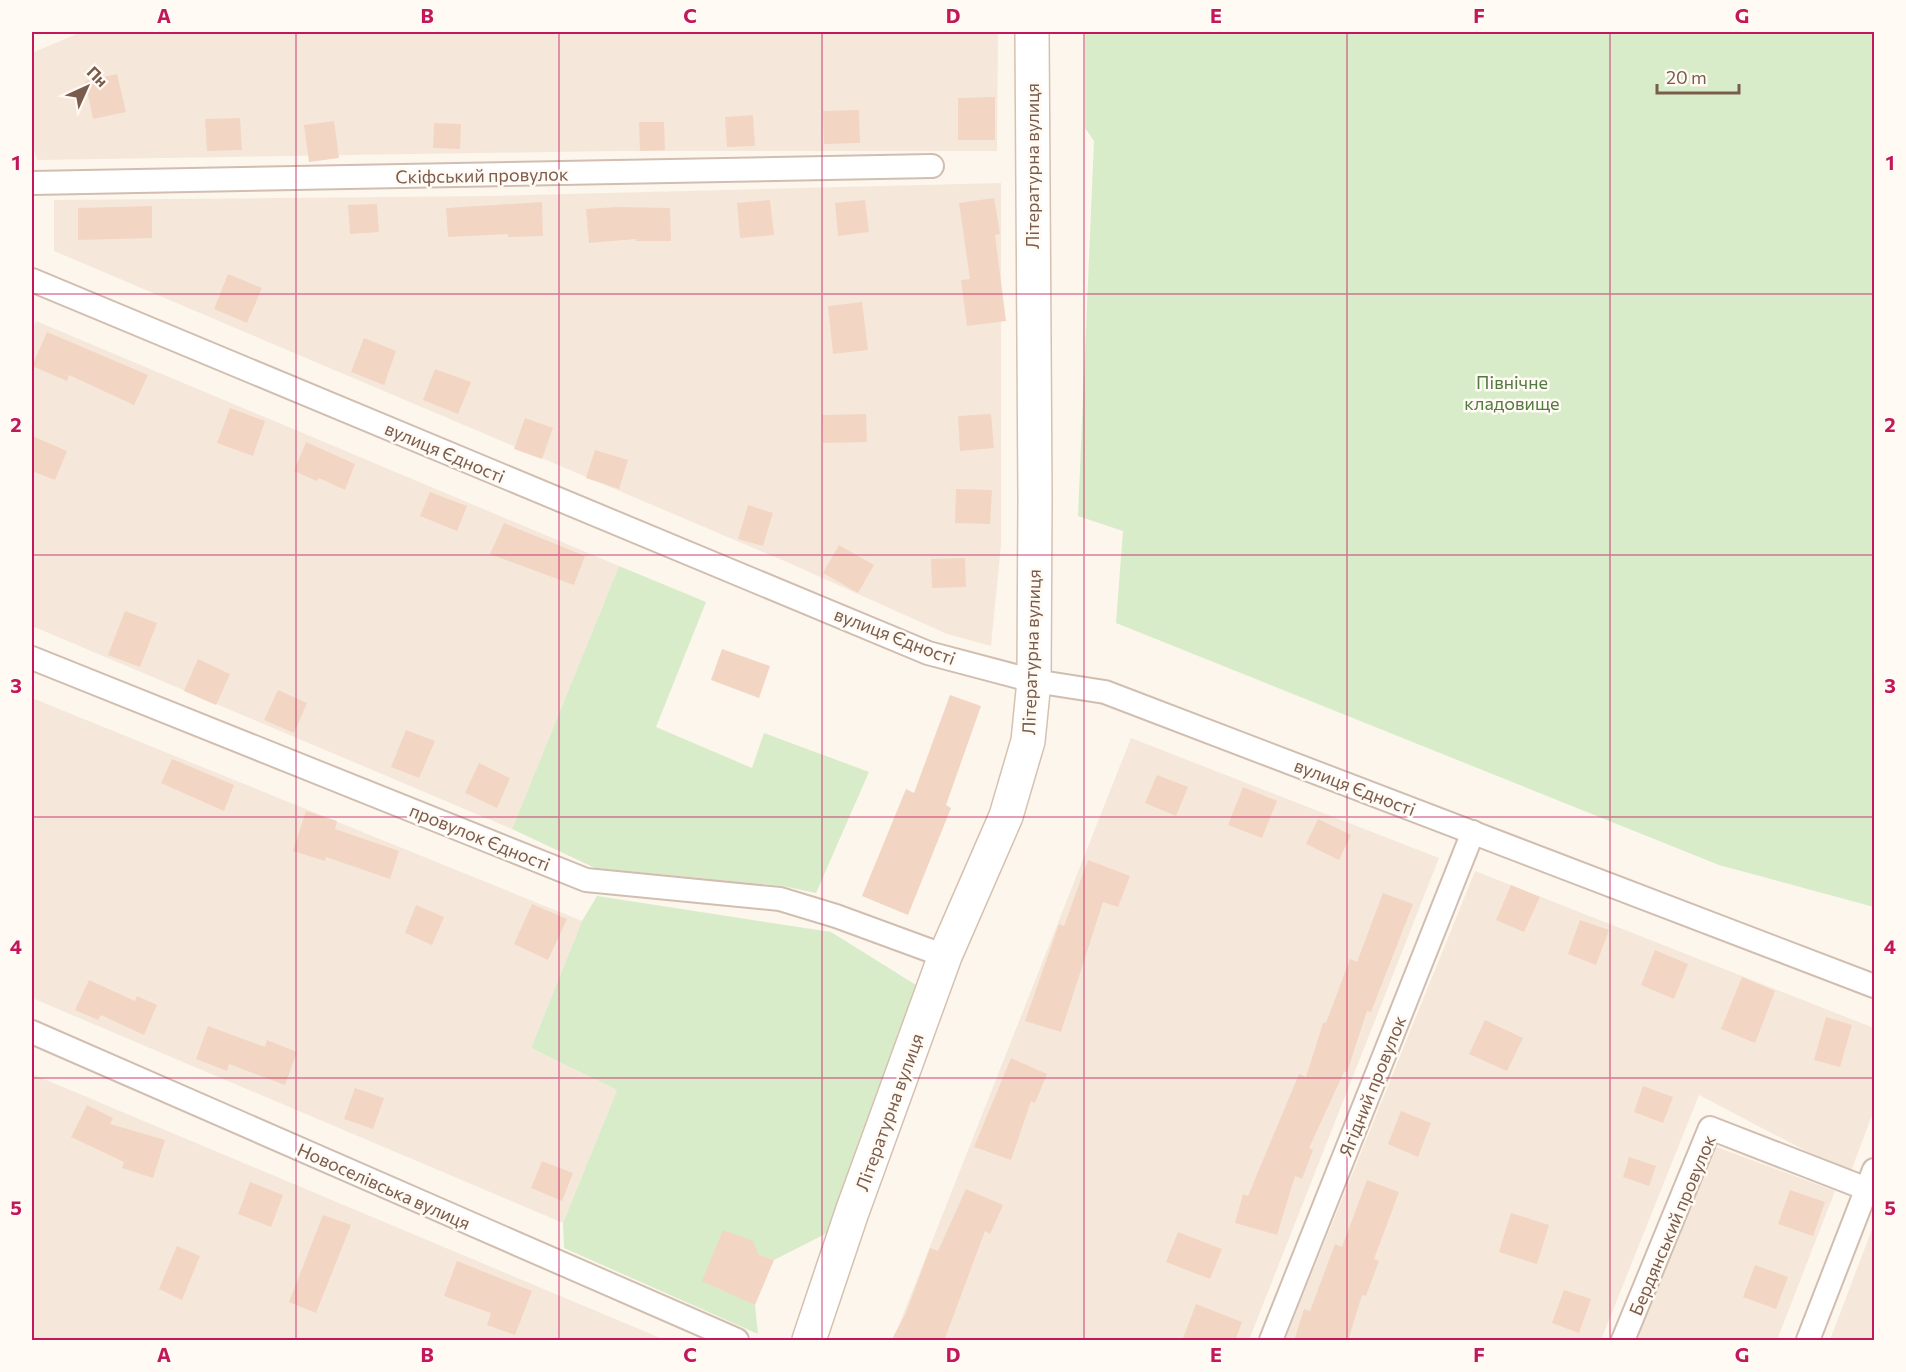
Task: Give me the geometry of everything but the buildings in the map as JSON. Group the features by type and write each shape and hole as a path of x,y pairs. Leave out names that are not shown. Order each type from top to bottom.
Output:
{"street":[{"name":"Літературна вулиця","path":"809,1341 852,1212 945,956 1006,816 1028,741 1034,681 1032,32"},
{"name":"Скіфський провулок","path":"32,183 932,166"},
{"name":"вулиця Єдності","path":"32,280 928,652 1034,681 1105,692 1875,986"},
{"name":"провулок Єдності","path":"32,658 586,880 780,899 836,916 945,956"},
{"name":"Ягідний провулок","path":"1271,1341 1473,832"},
{"name":"Новоселівська вулиця","path":"32,1032 737,1341"},
{"name":"Бердянський провулок","path":"1623,1341 1710,1128 1871,1179"},
{"path":"1808,1341 1871,1179"}],"shaded area":[{"path":"81,32 998,32 997,151 614,151 37,160 32,143 32,53"},
{"path":"1001,183 1001,545 991,646 947,634 789,563 54,251 54,200 491,196"},
{"path":"36,321 619,566 512,829 32,626 32,331"},
{"path":"32,698 582,921 531,1048 617,1090 563,1223 32,998"},
{"path":"1131,738 1439,858 1249,1340 893,1340"},
{"path":"1475,871 1874,1028 1874,1110 1850,1174 1699,1095 1601,1340 1285,1340"},
{"path":"32,1074 665,1340 32,1340"},
{"path":"1714,1146 1835,1191 1777,1340 1636,1340"},
{"path":"1874,1224 1874,1340 1830,1340"}],"green space":[{"name":"Північне кладовище","path":"1085,32 1874,32 1874,907 1719,865 1116,623 1123,531 1078,516 1094,141 1085,128"},
{"path":"619,566 706,602 656,727 752,768 764,733 869,772 816,893 783,886 595,868 512,829"},
{"path":"597,896 831,932 916,985 829,1232 774,1260 758,1254 755,1305 758,1334 564,1248 563,1223 617,1090 531,1048 582,921"}]}
